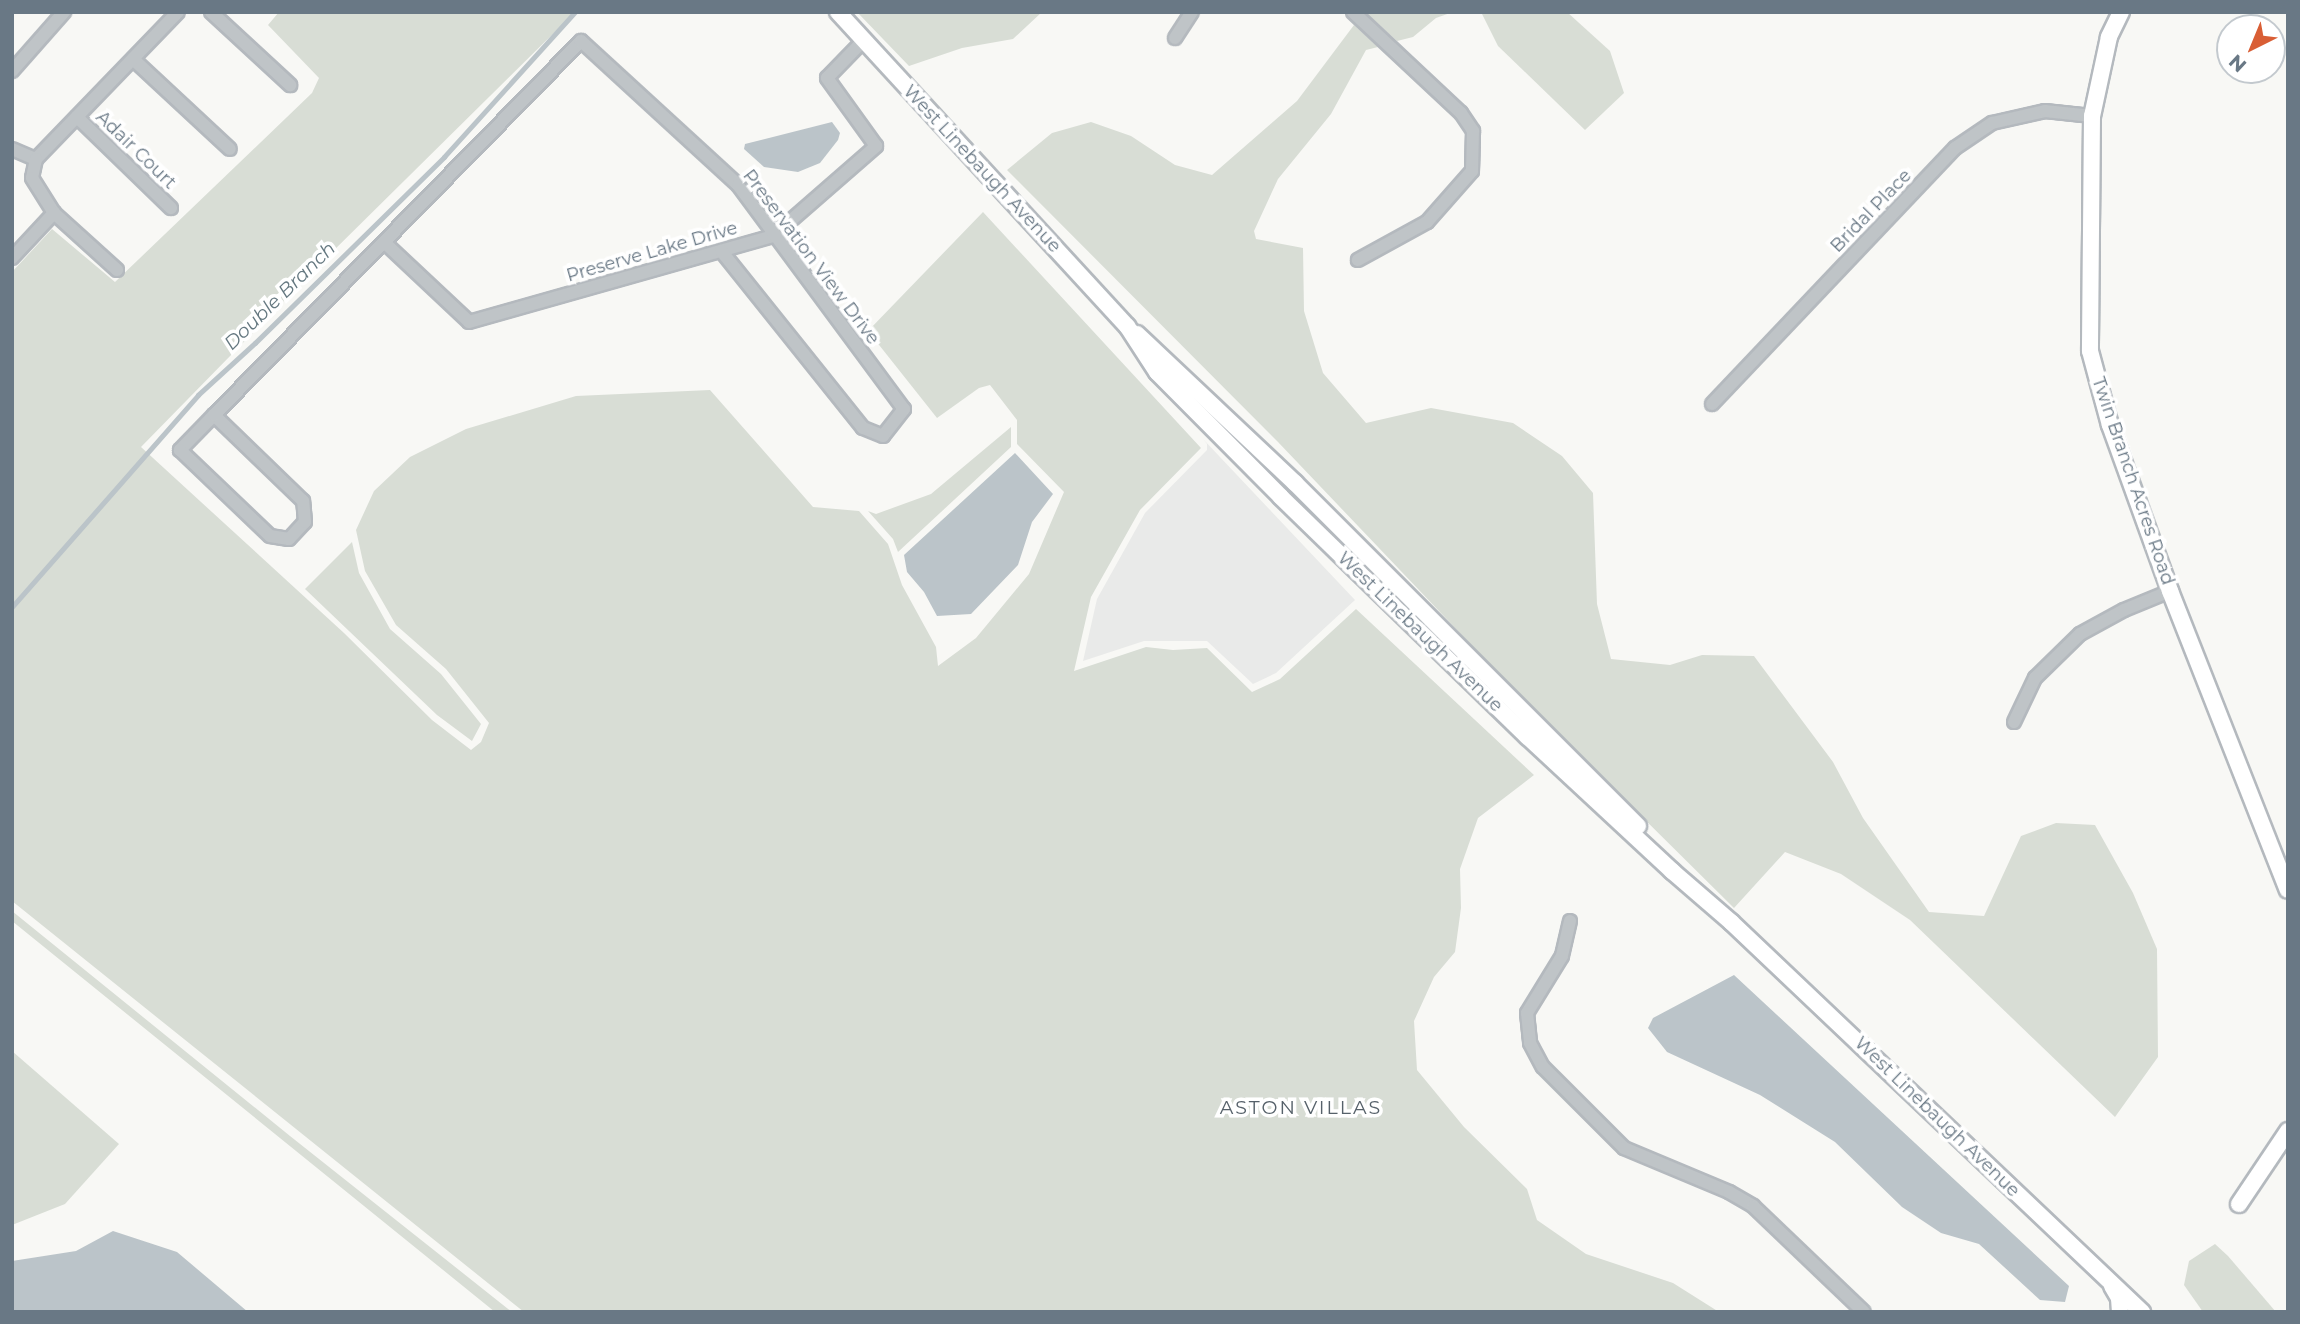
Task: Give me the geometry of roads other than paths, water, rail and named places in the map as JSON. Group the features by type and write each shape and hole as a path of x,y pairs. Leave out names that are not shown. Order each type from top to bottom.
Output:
{"main road":[{"name":"West Linebaugh Avenue","path":"838,12 1127,326 1165,358 1295,483 1691,878 1731,922"},
{"name":"Twin Branch Acres Road","path":"2121,12 2109,37 2092,116 2090,351 2110,425 2170,591 2288,890"},
{"name":"West Linebaugh Avenue","path":"1127,326 1157,372 1281,497 1662,862 1731,922 2142,1312"},
{"path":"1281,497 1295,483"},
{"path":"1341,555 1353,542"},
{"path":"2239,1204 2288,1131"},
{"path":"2109,1281 2119,1298 2120,1312"}],"street":[{"path":"12,71 64,12"},
{"path":"117,270 54,213 32,178 36,159 178,12"},
{"path":"211,12 290,85"},
{"path":"1175,38 1192,12"},
{"path":"1353,12 1461,113 1473,131 1472,170 1427,222 1358,260"},
{"name":"Preserve Lake Drive","path":"385,243 469,322 773,236 876,146 827,78 864,40"},
{"name":"Preservation View Drive","path":"214,415 303,500 305,522 289,540 270,536 180,450 214,415 385,243 580,41 738,185 773,236 904,409 883,436 863,428 721,251"},
{"path":"133,58 230,149"},
{"name":"Bridal Place","path":"1712,404 1955,148 1992,123 2045,111 2092,116"},
{"name":"Adair Court","path":"77,117 171,208"},
{"path":"12,149 36,159"},
{"path":"12,258 54,213"},
{"path":"2014,722 2035,678 2080,634 2124,610 2170,591"},
{"path":"1570,921 1562,956 1527,1013 1530,1042 1543,1067 1624,1148 1730,1192 1753,1206 1864,1312"}],"waterway":[{"name":"Double Branch","path":"12,607 198,395 255,343 444,157 575,12"}],"district":[{"name":"ASTON VILLAS","path":"1301,1108"}]}
